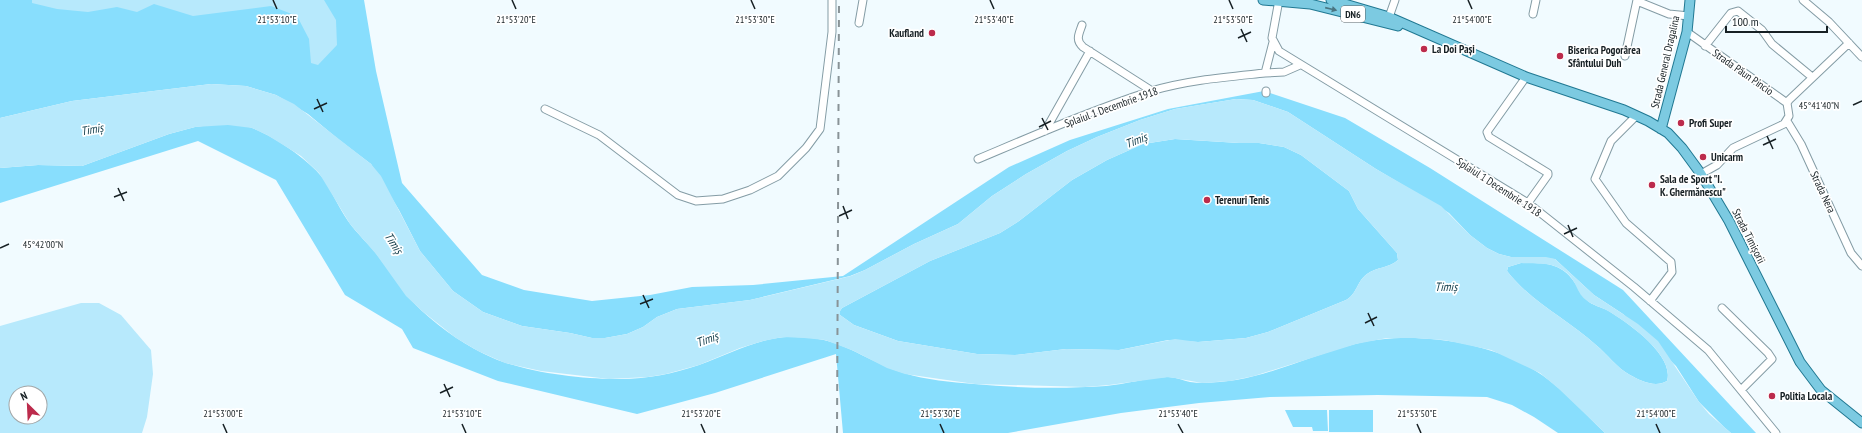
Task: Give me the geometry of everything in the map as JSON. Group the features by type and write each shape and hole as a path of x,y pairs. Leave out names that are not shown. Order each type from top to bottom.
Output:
{"main road":[{"name":"Strada Timișorii","path":"1263,0 1310,4 1427,33"},
{"name":"Strada Timișorii","path":"1331,0 1389,17 1526,77 1636,116 1661,129 1682,148 1701,174 1729,221 1800,362 1821,390 1862,423"},
{"name":"Strada General Dragalina","path":"1661,129 1687,32 1690,0"}],"street":[{"path":"545,109 599,135 678,195 696,201 722,199 750,190 778,176 806,148 820,129 832,32 832,0"},
{"path":"859,23 863,0"},
{"path":"1389,17 1395,0"},
{"path":"1533,14 1536,0"},
{"path":"1803,0 1829,22 1862,57"},
{"path":"1265,73 1273,42 1273,32 1279,1"},
{"path":"1625,56 1637,1 1669,14 1689,16"},
{"path":"1705,46 1731,13 1738,11 1762,30 1772,44 1812,77"},
{"path":"1082,25 1078,36 1079,43 1152,91"},
{"name":"Strada Păun Pincio","path":"1687,32 1787,104"},
{"name":"Splaiul 1 Decembrie 1918","path":"1273,42 1279,50 1300,65 1438,146 1528,203 1650,301 1708,350 1776,433"},
{"path":"1701,174 1716,165 1733,148 1784,124 1789,116 1787,104 1789,100 1849,43"},
{"path":"1045,132 1090,51"},
{"name":"Splaiul 1 Decembrie 1918","path":"978,159 1068,122 1152,91 1210,78 1284,72 1300,65"},
{"path":"1526,77 1487,132 1489,137 1548,173 1528,203"},
{"path":"1054,115 1068,122"},
{"path":"1636,116 1611,141 1595,179 1626,223 1671,262 1672,272 1650,301"},
{"name":"Strada Nera","path":"1787,121 1801,144 1851,253 1861,264"},
{"path":"1722,308 1768,353 1772,359 1741,390"}],"shaded area":[{"path":"0,0 364,0 376,71 402,183 482,275 524,290 592,301 650,295 692,287 753,285 843,276 1009,167 1070,140 1168,109 1264,91 1345,118 1430,168 1623,290 1756,433 1731,433 1724,427 1699,402 1676,366 1623,314 1594,295 1555,259 1511,257 1499,254 1487,248 1470,235 1449,213 1376,169 1288,112 1253,100 1236,99 1175,109 1140,120 1097,137 1067,151 1026,174 992,196 958,224 850,276 750,300 677,309 657,317 643,327 627,334 605,338 592,338 570,333 522,326 483,312 453,291 420,251 399,210 371,164 308,114 276,95 246,86 211,84 72,101 0,118"},
{"path":"211,125 242,125 252,128 275,139 310,164 325,181 352,226 399,285 422,311 455,337 483,354 506,363 536,371 601,379 647,377 668,374 689,368 753,344 775,338 806,337 840,345 883,365 912,375 948,381 1040,388 1106,386 1167,377 1195,383 1207,383 1231,381 1251,377 1355,344 1401,338 1426,339 1476,347 1500,354 1522,363 1542,375 1559,388 1605,433 1558,433 1512,405 1487,397 1378,395 1270,397 1199,403 1121,413 1008,433 843,433 836,354 715,393 637,414 498,381 413,348 402,329 345,295 276,180 198,141 0,203 0,168 38,165 82,166 169,134 195,127"},
{"path":"1175,139 1259,143 1284,147 1301,155 1349,191 1358,209 1397,253 1398,260 1391,265 1375,270 1363,277 1353,294 1346,300 1268,332 1246,338 1198,342 1168,340 1119,350 1066,349 1015,355 977,354 898,341 854,325 840,315 842,308 930,261 1000,233 1019,221 1072,180 1107,160 1143,144"},
{"path":"1521,263 1549,264 1557,267 1567,274 1588,301 1616,315 1648,340 1664,361 1668,371 1667,381 1658,384 1648,383 1621,369 1585,336 1527,292 1507,271 1508,267"},
{"path":"1285,410 1327,410 1328,431 1313,431 1312,427 1293,427"},
{"path":"1329,410 1373,410 1373,432 1329,432"}],"water":[{"path":"32,0 324,0 336,20 337,45 318,65 311,63 309,39 297,16 271,6 193,16 154,4 137,12 117,7 88,12 57,9 32,3"},
{"name":"Timiș","path":"211,84 246,86 276,95 294,104 371,164 381,176 420,251 453,291 483,312 522,326 570,333 592,338 605,338 627,334 643,327 657,317 677,309 750,300 851,276 914,244 958,224 992,196 1026,174 1067,151 1097,137 1140,120 1175,109 1236,99 1253,100 1288,112 1376,169 1441,206 1470,235 1487,248 1499,254 1511,257 1546,257 1555,259 1594,295 1638,324 1658,341 1699,402 1709,414 1731,433 1605,433 1540,373 1491,350 1444,340 1414,338 1387,338 1356,344 1254,376 1230,381 1202,383 1169,377 1085,387 975,384 905,374 887,368 854,351 825,340 783,337 740,348 699,365 666,374 648,377 609,379 541,371 505,363 478,351 456,338 422,311 406,296 376,254 350,224 319,173 301,156 267,135 252,128 228,125 195,127 169,134 82,166 38,165 0,168 0,118 72,101","holes":["1175,139 1259,143 1284,147 1301,155 1349,191 1358,209 1397,253 1398,260 1391,265 1375,270 1363,277 1353,294 1346,300 1268,332 1246,338 1198,342 1175,339 1119,350 1066,349 1015,355 977,354 898,341 854,325 840,315 842,308 930,261 1000,233 1019,221 1072,180 1107,160 1143,144","1521,263 1548,264 1557,267 1569,275 1579,292 1586,300 1616,316 1648,340 1664,361 1668,371 1667,381 1658,384 1648,383 1621,369 1585,336 1527,292 1507,271 1508,267"]},
{"path":"81,303 99,303 121,315 151,350 153,374 147,417 142,433 0,433 0,326"}],"railway":[{"path":"837,433 839,0"}],"place":[{"name":"Kaufland","path":"932,33"},
{"name":"La Doi Pași","path":"1424,49"},
{"name":"Biserica Pogorârea Sfântului Duh","path":"1560,56"},
{"name":"Profi Super","path":"1681,123"},
{"name":"Unicarm","path":"1703,157"},
{"name":"Sala de Sport \"I. K. Ghermănescu\"","path":"1652,185"},
{"name":"Terenuri Tenis","path":"1207,200"},
{"name":"Politia Locala","path":"1772,396"}]}
